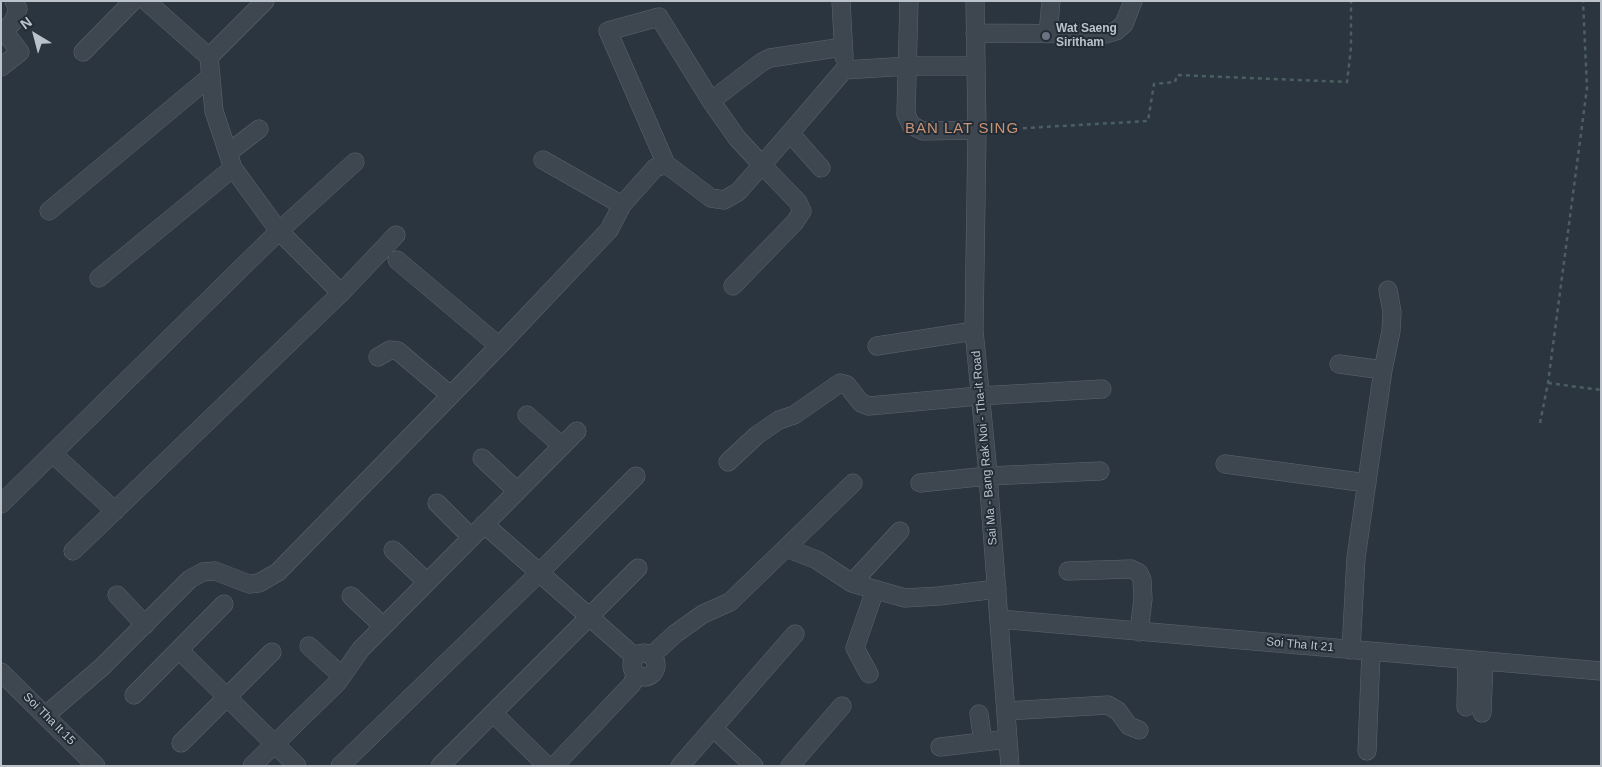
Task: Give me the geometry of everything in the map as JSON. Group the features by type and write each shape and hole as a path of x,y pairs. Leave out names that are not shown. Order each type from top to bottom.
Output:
{"street":[{"path":"1,67 20,52 3,32 13,22 18,9 14,1"},
{"path":"83,52 133,1"},
{"path":"146,1 209,57 214,111 231,160 279,231 341,293"},
{"path":"209,57 265,1"},
{"path":"733,286 795,222 802,211 798,202 762,165 737,138 711,101 659,17 608,31 666,164 711,198 724,200 738,192 762,165 844,70 841,1"},
{"path":"909,1 909,66 906,114 911,125 923,132 977,130"},
{"name":"Sai Ma - Bang Rak Noi - Tha-it Road","path":"975,1 977,130 974,331 1000,619 1010,766"},
{"path":"1048,34 1051,1"},
{"path":"975,33 1106,34 1116,31 1124,24 1133,1"},
{"path":"711,101 770,58 843,47"},
{"path":"844,70 909,66 976,66"},
{"path":"49,211 211,76"},
{"path":"99,278 231,160 259,129"},
{"path":"790,132 822,168"},
{"path":"543,160 622,205"},
{"path":"1,504 279,231 355,162"},
{"path":"46,716 102,667 190,579 202,572 214,571 249,584 259,583 278,572 609,230 622,205 655,168 666,164"},
{"path":"73,552 341,293 396,236"},
{"path":"397,260 498,346"},
{"path":"1351,650 1356,558 1383,370 1392,321 1388,290"},
{"path":"877,346 974,331"},
{"path":"378,357 390,350 398,350 450,395"},
{"path":"1338,364 1383,370"},
{"path":"728,462 757,435 779,420 794,415 840,383 847,385 861,403 869,406 979,396 1102,389"},
{"path":"527,414 562,446"},
{"path":"252,766 342,676 361,649 383,626 577,431"},
{"path":"53,454 115,511"},
{"path":"482,458 517,491"},
{"path":"1225,464 1367,483"},
{"path":"920,483 988,476 1100,472"},
{"path":"340,766 636,476"},
{"path":"554,766 632,684 641,662 703,614 730,602 853,484"},
{"path":"437,503 471,537"},
{"path":"484,524 538,574 641,662"},
{"path":"852,583 900,531"},
{"path":"786,548 817,560 852,583 905,598 997,589"},
{"path":"393,550 427,582"},
{"path":"440,766 638,568"},
{"path":"1068,571 1131,569 1139,573 1142,580 1143,599 1139,632"},
{"path":"869,674 855,648 875,590"},
{"path":"117,595 145,625"},
{"path":"350,596 383,626"},
{"path":"134,696 224,604"},
{"name":"Soi Tha It 21","path":"1000,619 1601,671"},
{"path":"680,766 795,634"},
{"path":"310,646 342,676"},
{"path":"179,650 297,766"},
{"path":"181,743 272,652"},
{"path":"1367,751 1371,652"},
{"path":"1474,710 1475,661"},
{"name":"Soi Tha It 15","path":"1,672 96,766"},
{"path":"1006,711 1108,705 1118,711 1129,726 1139,730"},
{"path":"790,766 842,706"},
{"path":"494,714 547,766"},
{"path":"979,714 983,742"},
{"path":"713,728 754,766"},
{"path":"940,747 1008,739"}],"path":[{"path":"977,130 1148,121 1154,84 1175,82 1177,75 1347,82 1351,48 1351,1"},
{"path":"1540,423 1548,383 1586,88 1583,1"},
{"path":"1548,383 1601,390"}],"place":[{"name":"Wat Saeng Siritham","path":"1046,36"}],"district":[{"name":"BAN LAT SING","path":"962,129"}]}
